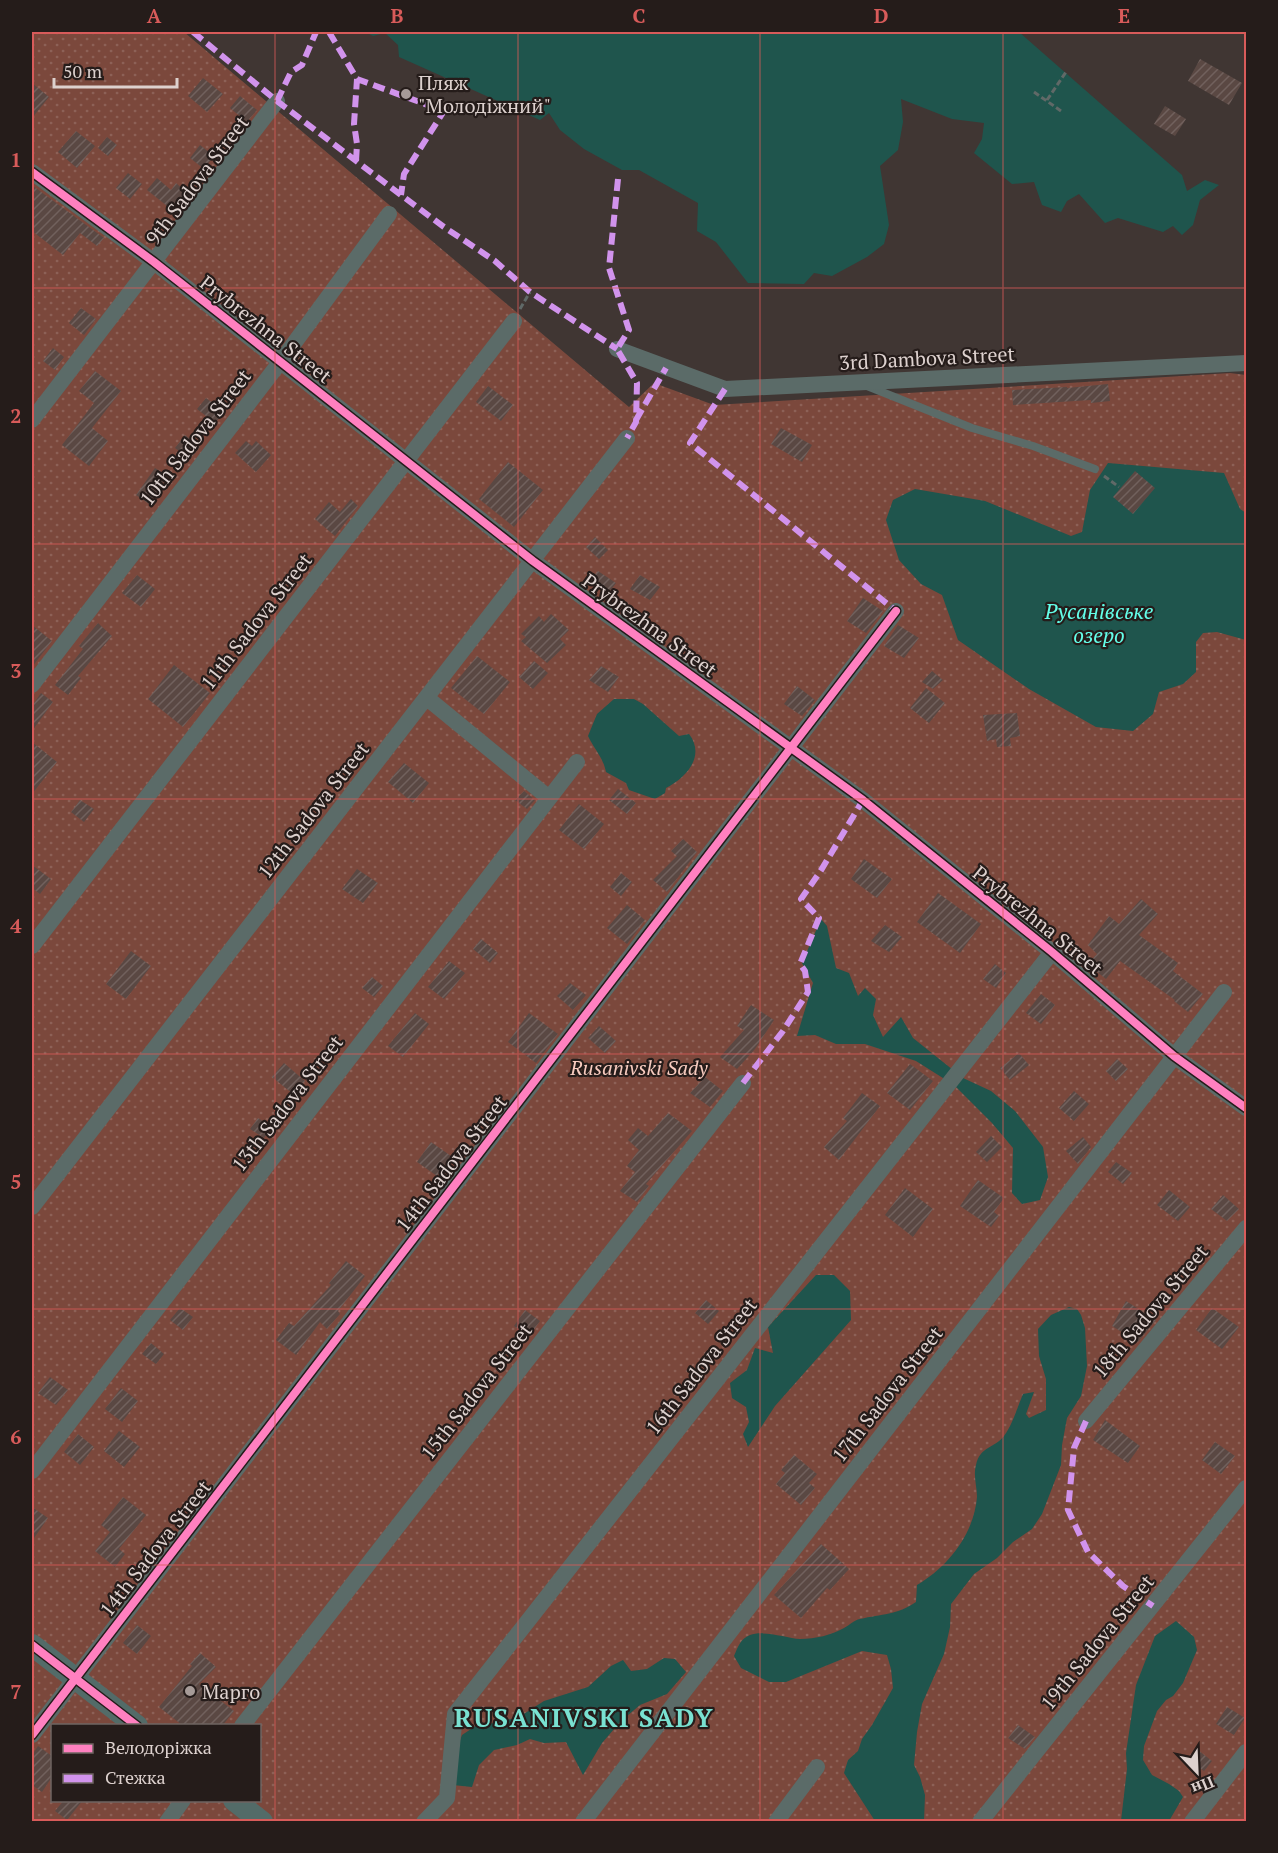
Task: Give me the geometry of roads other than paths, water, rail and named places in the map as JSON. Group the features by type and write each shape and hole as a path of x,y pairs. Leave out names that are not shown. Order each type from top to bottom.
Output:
{"main road":[{"path":"32,1645 136,1724"},
{"path":"237,1802 262,1821"}],"street":[{"name":"9th Sadova Street","path":"32,420 277,101"},
{"name":"Prybrezhna Street","path":"32,172 154,262 533,561 863,800 1052,952 1174,1056 1246,1108"},
{"name":"10th Sadova Street","path":"32,685 281,361 389,214"},
{"name":"11th Sadova Street","path":"32,946 514,321"},
{"name":"3rd Dambova Street","path":"617,349 725,389 1246,363"},
{"name":"12th Sadova Street","path":"32,1207 627,438"},
{"name":"14th Sadova Street","path":"32,1735 896,611"},
{"path":"427,698 549,798"},
{"name":"13th Sadova Street","path":"32,1471 577,762"},
{"name":"16th Sadova Street","path":"424,1821 447,1798 455,1714 1052,952"},
{"name":"17th Sadova Street","path":"583,1821 1224,992"},
{"name":"15th Sadova Street","path":"243,1724 743,1083"},
{"name":"18th Sadova Street","path":"1086,1420 1246,1228"},
{"name":"19th Sadova Street","path":"980,1821 1246,1488"},
{"path":"1192,1821 1246,1752"},
{"path":"776,1821 817,1767"},
{"path":"167,1821 181,1802"}],"lane":[{"path":"858,382 972,428 1033,446 1095,469"}],"water":[{"path":"365,32 1019,32 1182,175 1187,191 1205,180 1219,185 1200,200 1193,225 1182,235 1173,226 1163,232 1118,218 1105,223 1079,194 1067,201 1061,212 1042,205 1034,182 1012,184 974,153 982,139 984,123 952,119 901,99 903,122 898,150 880,166 889,225 884,244 867,257 832,276 814,273 804,284 748,283 716,242 697,231 698,203 639,170 622,170 584,149 560,130 549,113 540,120 399,57 398,45 385,33 373,36"},
{"name":"Русанівське озеро","path":"1108,463 1224,473 1240,509 1246,513 1246,640 1217,632 1203,633 1196,642 1196,672 1183,684 1159,692 1153,714 1133,731 1096,727 1029,689 958,640 942,595 921,584 899,560 886,520 893,500 915,489 985,501 1071,536 1082,532 1090,490"},
{"path":"614,699 634,699 643,704 679,736 689,734 694,742 694,758 687,772 666,788 665,793 655,799 629,790 626,783 606,772 601,757 588,736 597,714"},
{"path":"821,919 827,926 836,968 849,973 858,996 865,988 876,999 873,1015 883,1037 901,1017 913,1038 963,1078 991,1091 1015,1111 1043,1147 1048,1177 1040,1200 1022,1204 1012,1193 1013,1148 954,1085 916,1061 865,1044 836,1044 815,1035 797,1036 813,983 802,963"},
{"path":"816,1275 834,1275 850,1291 851,1320 775,1406 748,1447 743,1434 749,1422 746,1407 732,1398 730,1383 747,1370 755,1348 773,1353 768,1327"},
{"path":"1069,1307 1077,1309 1085,1328 1087,1366 1081,1396 1067,1418 1061,1465 1042,1514 1032,1529 974,1574 951,1604 950,1627 944,1654 922,1704 917,1732 914,1765 925,1795 924,1821 875,1821 844,1773 848,1760 858,1751 862,1739 893,1688 887,1655 862,1651 786,1682 769,1682 741,1668 734,1656 738,1646 750,1635 769,1634 800,1639 829,1635 858,1620 896,1612 916,1602 917,1585 949,1559 971,1524 977,1497 975,1469 981,1454 1004,1436 1023,1394 1034,1392 1026,1414 1029,1418 1046,1410 1046,1379 1039,1356 1038,1329 1051,1315"},
{"path":"1176,1621 1194,1637 1197,1650 1183,1683 1157,1711 1144,1746 1143,1760 1152,1775 1179,1791 1183,1797 1169,1821 1121,1821 1127,1769 1126,1753 1136,1685 1155,1636"},
{"path":"664,1658 675,1659 686,1672 667,1694 640,1705 621,1721 602,1743 583,1775 566,1742 544,1743 530,1739 517,1745 494,1750 479,1765 472,1787 453,1785 457,1749 462,1735 477,1725 519,1717 544,1701 588,1687 611,1666 623,1660 631,1671 647,1669"}],"place":[{"name":"Пляж \"Молодіжний\"","path":"406,94"},
{"name":"Марго","path":"190,1691"}],"district":[{"name":"RUSANIVSKI SADY","path":"584,1717"}],"park label":[{"name":"Rusanivski Sady","path":"639,1067"}]}
